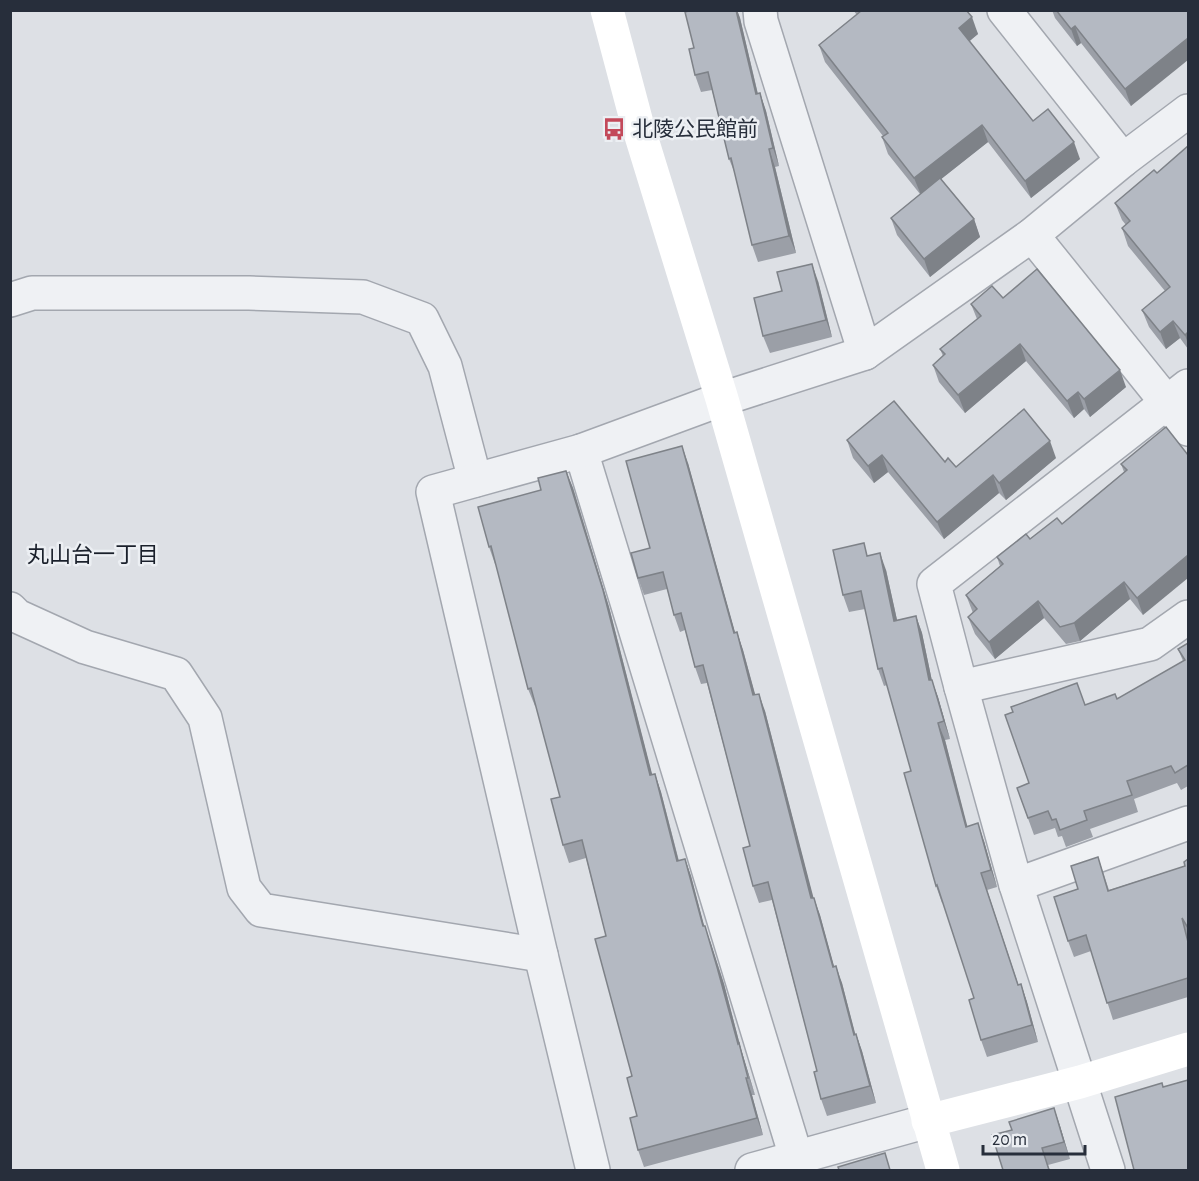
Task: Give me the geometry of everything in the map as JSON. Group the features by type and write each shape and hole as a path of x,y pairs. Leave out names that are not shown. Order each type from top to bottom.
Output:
{"street":[{"path":"607,10 637,123 722,399 943,1170"},
{"path":"760,10 761,21 865,353"},
{"path":"1004,10 1123,160"},
{"path":"593,1170 433,492 580,451 722,399 865,353 1032,235 1123,160 1188,111"},
{"path":"1032,235 1178,394 1188,429"},
{"path":"10,300 32,293 249,292 363,297 422,319 445,366 475,480"},
{"path":"1108,1170 1016,885 934,584 1178,394"},
{"path":"580,451 798,1164"},
{"path":"10,609 17,616 85,647 176,674 205,718 244,888 261,910 541,955"},
{"path":"961,687 1150,644 1188,617"},
{"path":"1016,885 1188,823"},
{"path":"752,1170 798,1164 928,1121 1080,1082 1188,1049"}],"building":[{"path":"736,10 756,94 760,93 773,148 769,149 789,236 752,245 708,72 695,75 689,49 694,48 685,12"},
{"path":"860,10 966,10 972,17 959,28 1033,121 1048,109 1074,142 1025,181 982,125 914,178 882,137 888,133 819,45"},
{"path":"1056,10 1188,10 1188,38 1125,89 1075,26 1071,29"},
{"path":"1188,146 1188,332 1185,335 1173,321 1160,332 1142,310 1170,287 1122,228 1130,221 1115,203 1154,170 1157,173"},
{"path":"940,178 974,219 924,259 891,218"},
{"path":"812,264 826,320 763,336 754,298 782,291 777,272"},
{"path":"1037,269 1120,370 1084,399 1078,392 1067,401 1020,344 958,395 933,365 945,354 940,349 981,316 971,304 992,286 1003,298"},
{"path":"894,401 945,462 948,458 956,467 1024,409 1050,441 999,483 993,475 937,522 882,455 868,466 847,440"},
{"path":"1166,427 1188,455 1188,555 1137,598 1124,582 1074,623 1060,627 1038,601 989,642 968,617 977,609 966,595 1003,564 997,557 1026,534 1030,539 1057,518 1062,524 1127,470 1121,464"},
{"path":"682,446 734,633 737,632 753,695 759,694 811,898 814,898 833,967 836,966 870,1086 821,1099 814,1072 817,1071 768,882 753,886 743,848 750,846 703,665 695,667 681,613 674,615 663,572 638,578 631,553 650,548 626,461"},
{"path":"566,471 603,590 650,775 655,774 677,861 685,859 739,1043 757,1118 638,1150 630,1118 637,1116 627,1078 632,1076 595,939 606,936 582,840 563,845 551,799 560,797 531,688 528,689 491,546 489,547 478,507 541,490 538,478"},
{"path":"864,543 867,556 880,553 894,621 916,616 929,680 932,680 944,721 938,723 966,827 978,823 991,870 981,873 1018,985 1021,984 1032,1025 981,1040 969,1000 974,998 936,886 904,773 911,771 882,668 878,669 861,591 843,595 833,550"},
{"path":"1188,643 1188,765 1175,773 1171,766 1127,781 1132,795 1084,811 1087,820 1060,830 1056,819 1052,820 1048,811 1028,818 1017,788 1029,783 1005,715 1013,712 1011,707 1077,683 1085,705 1115,694 1117,699 1185,660 1178,649"},
{"path":"1098,857 1108,891 1185,866 1184,862 1188,859 1188,928 1182,918 1188,942 1188,978 1107,1003 1086,935 1068,941 1054,897 1078,889 1071,866"},
{"path":"1188,1080 1188,1170 1134,1170 1115,1097 1162,1083 1163,1087"},
{"path":"1054,1108 1064,1142 1042,1148 1049,1170 1003,1170 992,1135 1012,1130 1009,1122"},
{"path":"885,1153 890,1170 839,1170 838,1167"}],"place":[{"name":"北陵公民館前","path":"614,129"}],"district":[{"name":"丸山台一丁目","path":"93,555"}]}
